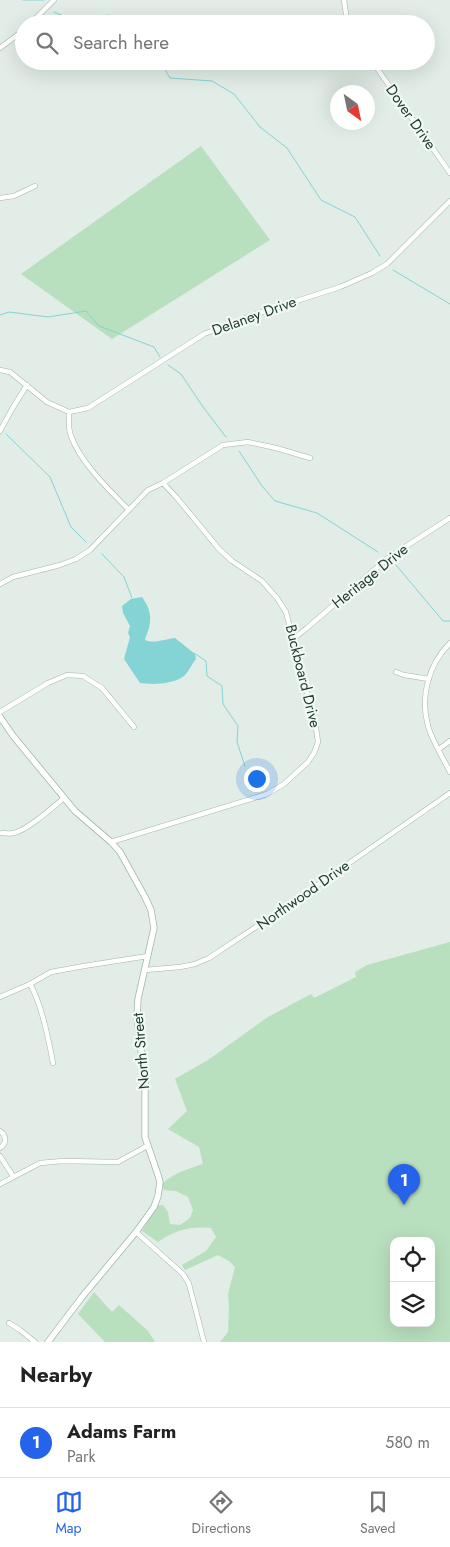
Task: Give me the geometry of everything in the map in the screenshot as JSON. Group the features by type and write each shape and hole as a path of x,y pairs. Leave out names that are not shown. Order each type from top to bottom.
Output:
{"street":[{"path":"39,15 54,0"},
{"path":"344,0 347,15"},
{"path":"0,48 15,37"},
{"name":"Dover Drive","path":"378,70 450,173"},
{"path":"0,198 14,196 35,186"},
{"name":"Delaney Drive","path":"69,412 88,408 204,334 253,314 340,287 372,273 387,264 450,201"},
{"path":"0,370 10,372 47,402 69,412 69,430 77,449 85,461 129,510"},
{"path":"0,431 27,385"},
{"path":"0,584 13,577 76,559 90,550 148,490 163,483 224,445 248,442 310,458"},
{"name":"Buckboard Drive","path":"111,842 267,794 284,784 308,762 317,746 317,730 286,612 262,581 218,549 163,483"},
{"name":"Heritage Drive","path":"293,639 388,558 450,518"},
{"path":"450,644 440,654 426,685 425,701 428,728 450,772"},
{"path":"396,672 429,679"},
{"path":"0,712 48,683 67,676 83,676 102,688 134,727"},
{"name":"North Street","path":"0,717 64,798 82,818 120,852 151,910 154,928 138,998 137,1017 144,1066 144,1124 147,1146 160,1182 158,1196 154,1207 136,1232 82,1297 48,1342"},
{"path":"439,749 450,741"},
{"name":"Northwood Drive","path":"144,970 195,964 209,958 450,793"},
{"path":"2,833 12,834 20,831 64,798"},
{"path":"0,997 30,984 42,976 57,971 148,956"},
{"path":"30,984 36,997 49,1041 53,1064"},
{"path":"0,1131 6,1139 4,1145 0,1148"},
{"path":"0,1184 40,1163 63,1161 118,1162 147,1146"},
{"path":"0,1156 13,1176"},
{"path":"136,1232 183,1274 189,1284 204,1342"},
{"path":"9,1323 35,1342"}],"green space":[{"path":"201,146 270,240 112,339 21,274"},
{"path":"450,942 450,1342 220,1342 228,1332 228,1294 235,1267 218,1255 185,1270 182,1265 206,1251 216,1237 211,1228 183,1230 170,1234 158,1242 142,1231 157,1206 163,1205 168,1212 170,1224 180,1225 190,1218 193,1210 188,1197 176,1191 164,1190 162,1184 176,1174 203,1164 199,1147 168,1129 187,1111 175,1079 208,1060 268,1017 311,994 314,998 356,977 355,972 367,965"},
{"path":"94,1292 112,1312 119,1305 148,1331 155,1342 105,1342 78,1314"}],"water":[{"path":"142,597 150,615 149,628 145,640 156,641 175,638 195,654 196,659 186,674 180,679 163,683 140,683 124,659 130,637 128,633 130,626 123,613 122,606 131,599"}],"waterway":[{"path":"23,0 44,0"},
{"path":"54,12 61,15"},
{"path":"165,70 170,78 212,81 234,94 260,127 287,148 321,200 355,217 380,256"},
{"path":"393,270 450,304"},
{"path":"0,315 9,312 48,317 86,311 99,326 154,347 160,357"},
{"path":"168,365 181,374 226,437"},
{"path":"6,434 50,477 71,527 86,542"},
{"path":"239,451 262,486 275,501 317,513 378,552"},
{"path":"102,554 124,577 132,598"},
{"path":"396,565 443,621 450,621"},
{"path":"194,653 206,661 207,676 222,686 223,704 238,726 237,742 245,766"}],"place":[{"name":"Adams Farm","path":"404,1205"}]}
